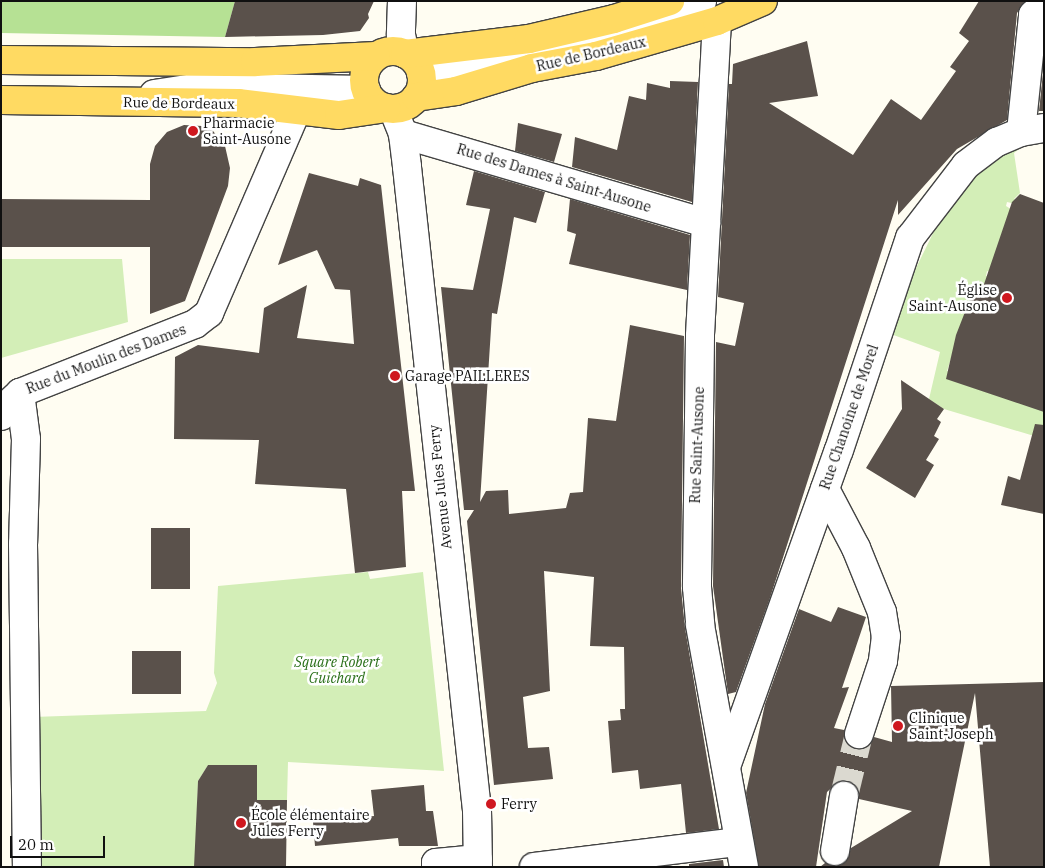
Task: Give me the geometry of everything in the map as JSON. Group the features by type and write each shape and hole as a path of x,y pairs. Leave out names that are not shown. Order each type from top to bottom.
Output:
{"main road":[{"name":"Rue de Bordeaux","path":"1,100 238,104 296,112 339,115 404,96 529,39 614,19 670,1"},
{"name":"Rue de Bordeaux","path":"404,96 483,85 532,68 596,56 710,11 763,1"},
{"path":"1,60 255,62 376,56 385,52 404,96 370,98 366,90 365,72 376,56"}],"street":[{"name":"Avenue Jules Ferry","path":"402,1 401,35 404,96 476,810 478,863"},
{"path":"1032,130 1033,15 1044,4"},
{"name":"Rue Saint-Ausone","path":"710,11 706,223 696,486 697,587 700,625 741,855"},
{"path":"95,101 201,88 366,90"},
{"name":"Rue des Dames à Saint-Ausone","path":"404,96 706,223"},
{"name":"Rue du Moulin des Dames","path":"1,416 5,407 20,393 195,324 209,313 296,112"},
{"name":"Rue Chanoine de Morel","path":"726,765 825,490 910,238 966,165 996,142 1032,130"},
{"path":"20,393 26,439 23,544 27,867"},
{"path":"825,490 856,548 882,612 886,636 883,661 860,734"},
{"path":"835,851 844,796"},
{"path":"534,867 741,855"},
{"path":"436,867 436,863 478,863"}],"green space":[{"path":"1,1 235,1 225,37 1,33"},
{"path":"1026,144 1014,153 1020,193 1014,199 1018,200 1016,204 1007,202 1006,206 1014,211 1002,232 999,252 995,251 997,256 992,273 987,271 986,276 990,277 984,294 978,295 975,291 972,294 947,371 1044,403 1044,439 944,409 929,399 940,352 888,333 895,311 940,219 978,169 1001,149"},
{"path":"1,259 122,259 128,322 1,358"},
{"name":"Square Robert Guichard","path":"368,572 370,579 423,572 444,771 288,762 287,800 257,800 257,765 208,765 198,781 195,867 34,867 33,717 206,711 217,683 214,673 218,586"}],"building":[{"path":"235,1 374,1 368,14 369,18 360,31 323,35 225,37"},
{"path":"979,1 1025,1 1017,13 1007,120 957,149 898,215 898,200 770,598 736,692 728,694 713,586 716,342 735,346 744,303 718,297 729,84 732,84 733,64 807,41 818,96 769,103 853,155 891,99 921,120 956,71 950,67 969,41 959,33"},
{"path":"1044,63 1044,111 1039,111"},
{"path":"670,81 698,82 692,202 572,167 575,137 617,150 629,96 646,100 647,83 670,88"},
{"path":"518,123 562,134 554,162 515,151"},
{"path":"184,125 202,126 213,131 225,146 230,168 228,186 185,301 150,314 150,247 1,247 1,199 150,200 150,164 155,146 167,132"},
{"path":"474,171 545,192 536,223 514,217 497,314 492,313 480,502 486,491 508,490 509,514 566,508 570,493 583,492 588,418 616,421 630,325 684,336 681,588 685,628 719,829 686,833 681,784 640,789 638,770 612,773 608,721 621,720 620,709 625,709 624,647 590,646 594,577 544,571 550,691 523,697 528,748 549,747 553,779 494,785 467,521 474,510 464,510 441,287 473,290 490,209 466,205"},
{"path":"309,173 358,186 360,178 381,185 415,491 402,491 406,567 355,573 346,489 255,484 259,440 174,439 175,357 198,345 259,353 264,308 307,285 297,338 354,344 350,290 335,289 317,250 278,265"},
{"name":"Église Saint-Ausone","path":"1020,194 1044,203 1044,412 946,379 956,335 972,294 975,291 981,293 1012,202"},
{"path":"570,199 690,235 687,290 569,264 576,234 567,231"},
{"path":"901,380 944,409 937,419 941,422 934,436 939,439 926,460 934,465 915,498 866,468 902,409"},
{"path":"1035,424 1044,425 1044,514 1001,505 1008,476 1020,480"},
{"path":"151,528 190,528 190,589 151,589"},
{"name":"Clinique Saint-Joseph","path":"838,607 866,617 842,688 849,687 834,728 844,730 847,744 854,749 869,746 874,737 892,742 891,686 1044,682 1044,867 990,867 975,693 939,867 820,867 825,863 841,865 847,860 851,848 912,811 859,799 858,790 846,781 838,782 827,792 816,867 759,867 746,793 765,704 799,609 831,622"},
{"path":"132,651 181,651 181,694 132,694"},
{"name":"École élémentaire Jules Ferry","path":"208,765 257,765 257,800 287,800 286,867 194,867 198,781"},
{"path":"424,785 426,811 433,811 438,846 399,846 398,838 315,846 313,822 374,816 371,790"},
{"path":"723,860 724,867 689,867 689,864"}],"tunnel":[{"path":"844,796 859,734"}],"place":[{"name":"Pharmacie Saint-Ausone","path":"193,131"},
{"name":"Église Saint-Ausone","path":"1007,298"},
{"name":"Garage PAILLERES","path":"395,376"},
{"name":"Clinique Saint-Joseph","path":"898,726"},
{"name":"Ferry","path":"491,804"},
{"name":"École élémentaire Jules Ferry","path":"241,823"}]}
